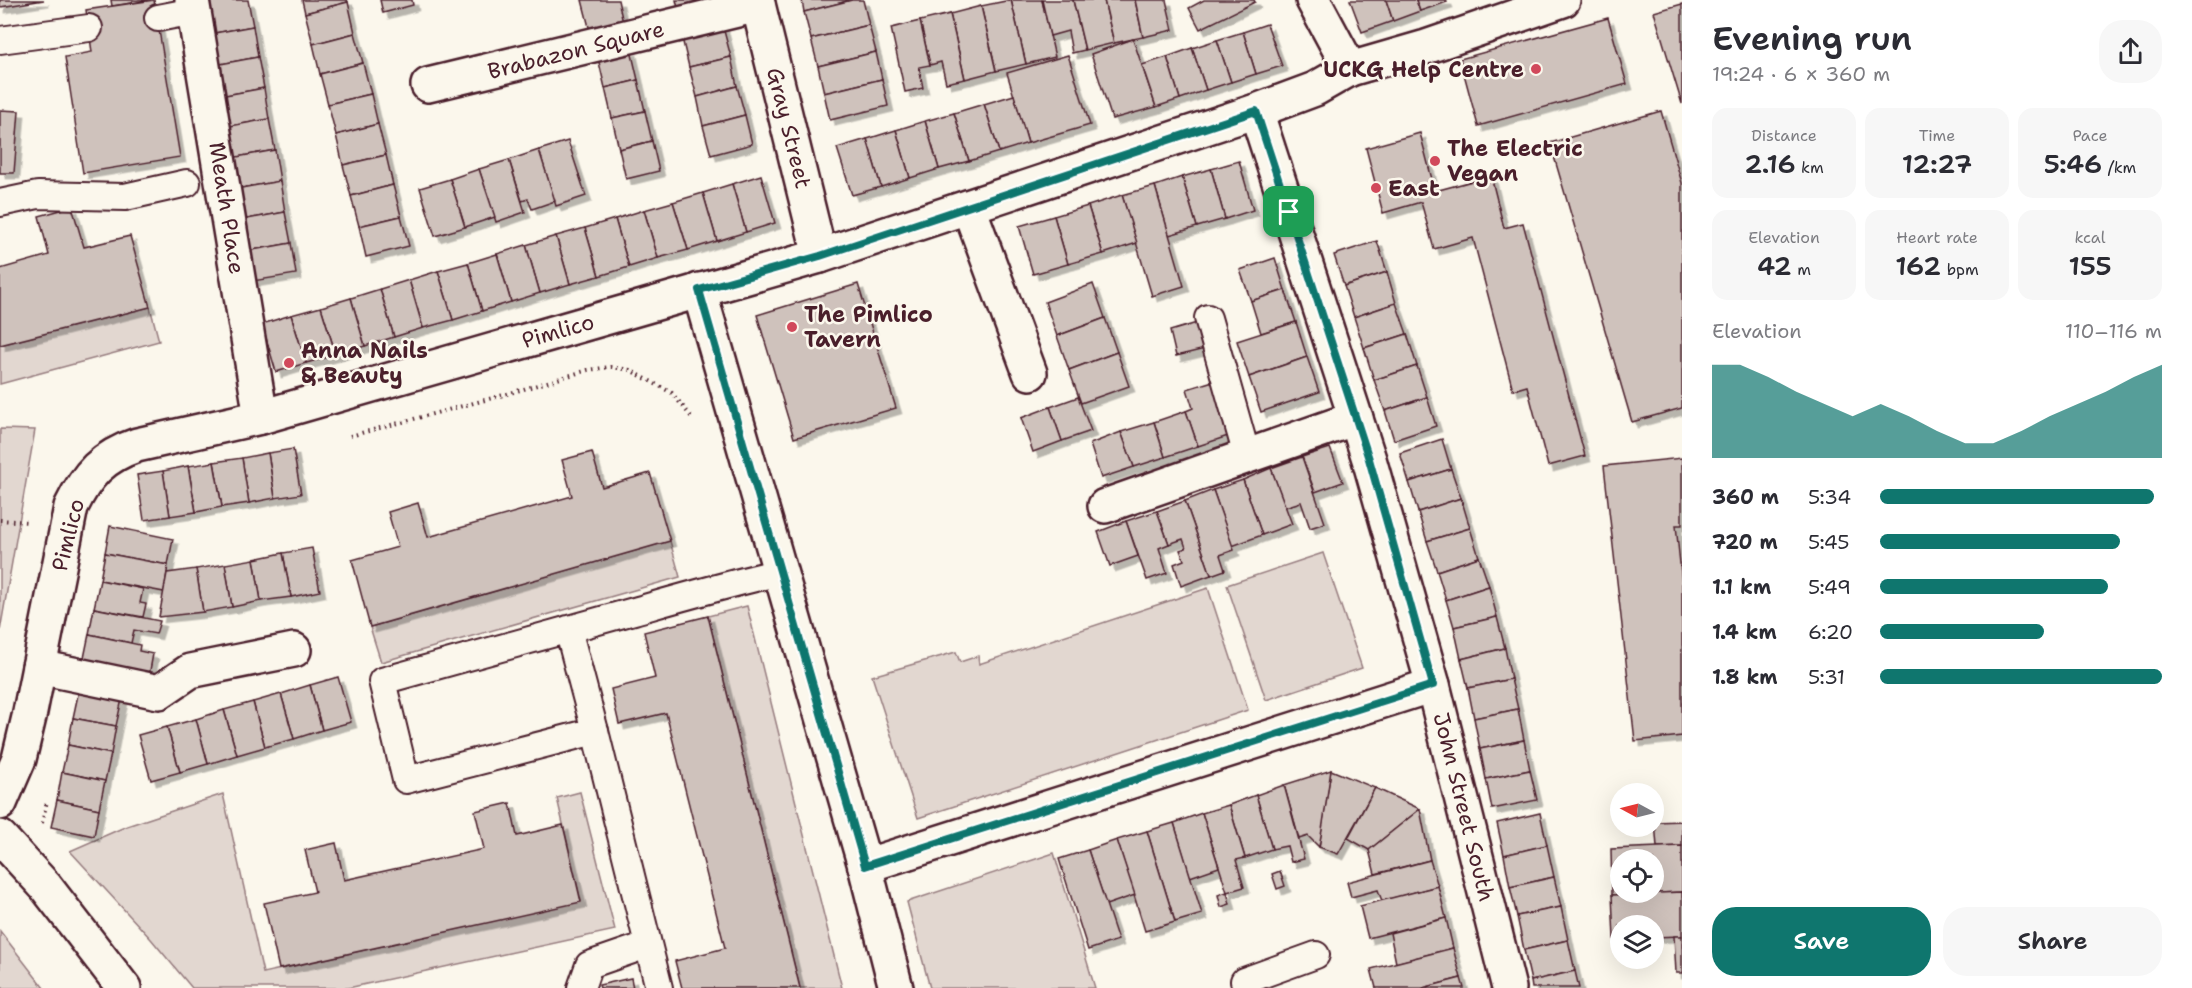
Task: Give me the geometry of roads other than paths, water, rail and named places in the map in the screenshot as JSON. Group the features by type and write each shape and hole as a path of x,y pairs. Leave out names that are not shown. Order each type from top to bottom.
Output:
{"street":[{"path":"1313,0 1350,69"},
{"name":"Pimlico","path":"0,803 19,759 71,507 80,488 93,471 120,451 137,445 261,417 820,256 1256,111 1315,88 1350,69 1426,47 1527,6 1563,0"},
{"name":"Brabazon Square","path":"428,85 758,3"},
{"name":"Gray Street","path":"758,3 820,256"},
{"name":"Meath Place","path":"193,6 261,417"},
{"name":"John Street South","path":"1256,111 1356,418 1433,685 1509,988"},
{"path":"969,208 1030,373"},
{"path":"699,290 865,866 896,988"},
{"path":"1105,506 1356,418"},
{"path":"39,667 159,692 190,671 294,650"},
{"path":"865,866 1433,685"},
{"path":"0,837 46,887 124,988"}],"lane":[{"path":"158,18 193,6"},
{"path":"0,40 89,28"},
{"path":"0,203 38,195 125,197 187,183"},
{"path":"1208,318 1247,456"},
{"path":"595,731 406,780 382,681 732,583 781,572"},
{"path":"568,629 659,988"},
{"path":"581,988 589,964 647,945"},
{"path":"1238,986 1316,955"}],"place":[{"name":"UCKG Help Centre","path":"1536,69"},
{"name":"The Electric Vegan","path":"1435,161"},
{"name":"East","path":"1376,188"},
{"name":"The Pimlico Tavern","path":"792,327"},
{"name":"Anna Nails & Beauty","path":"289,363"}]}
